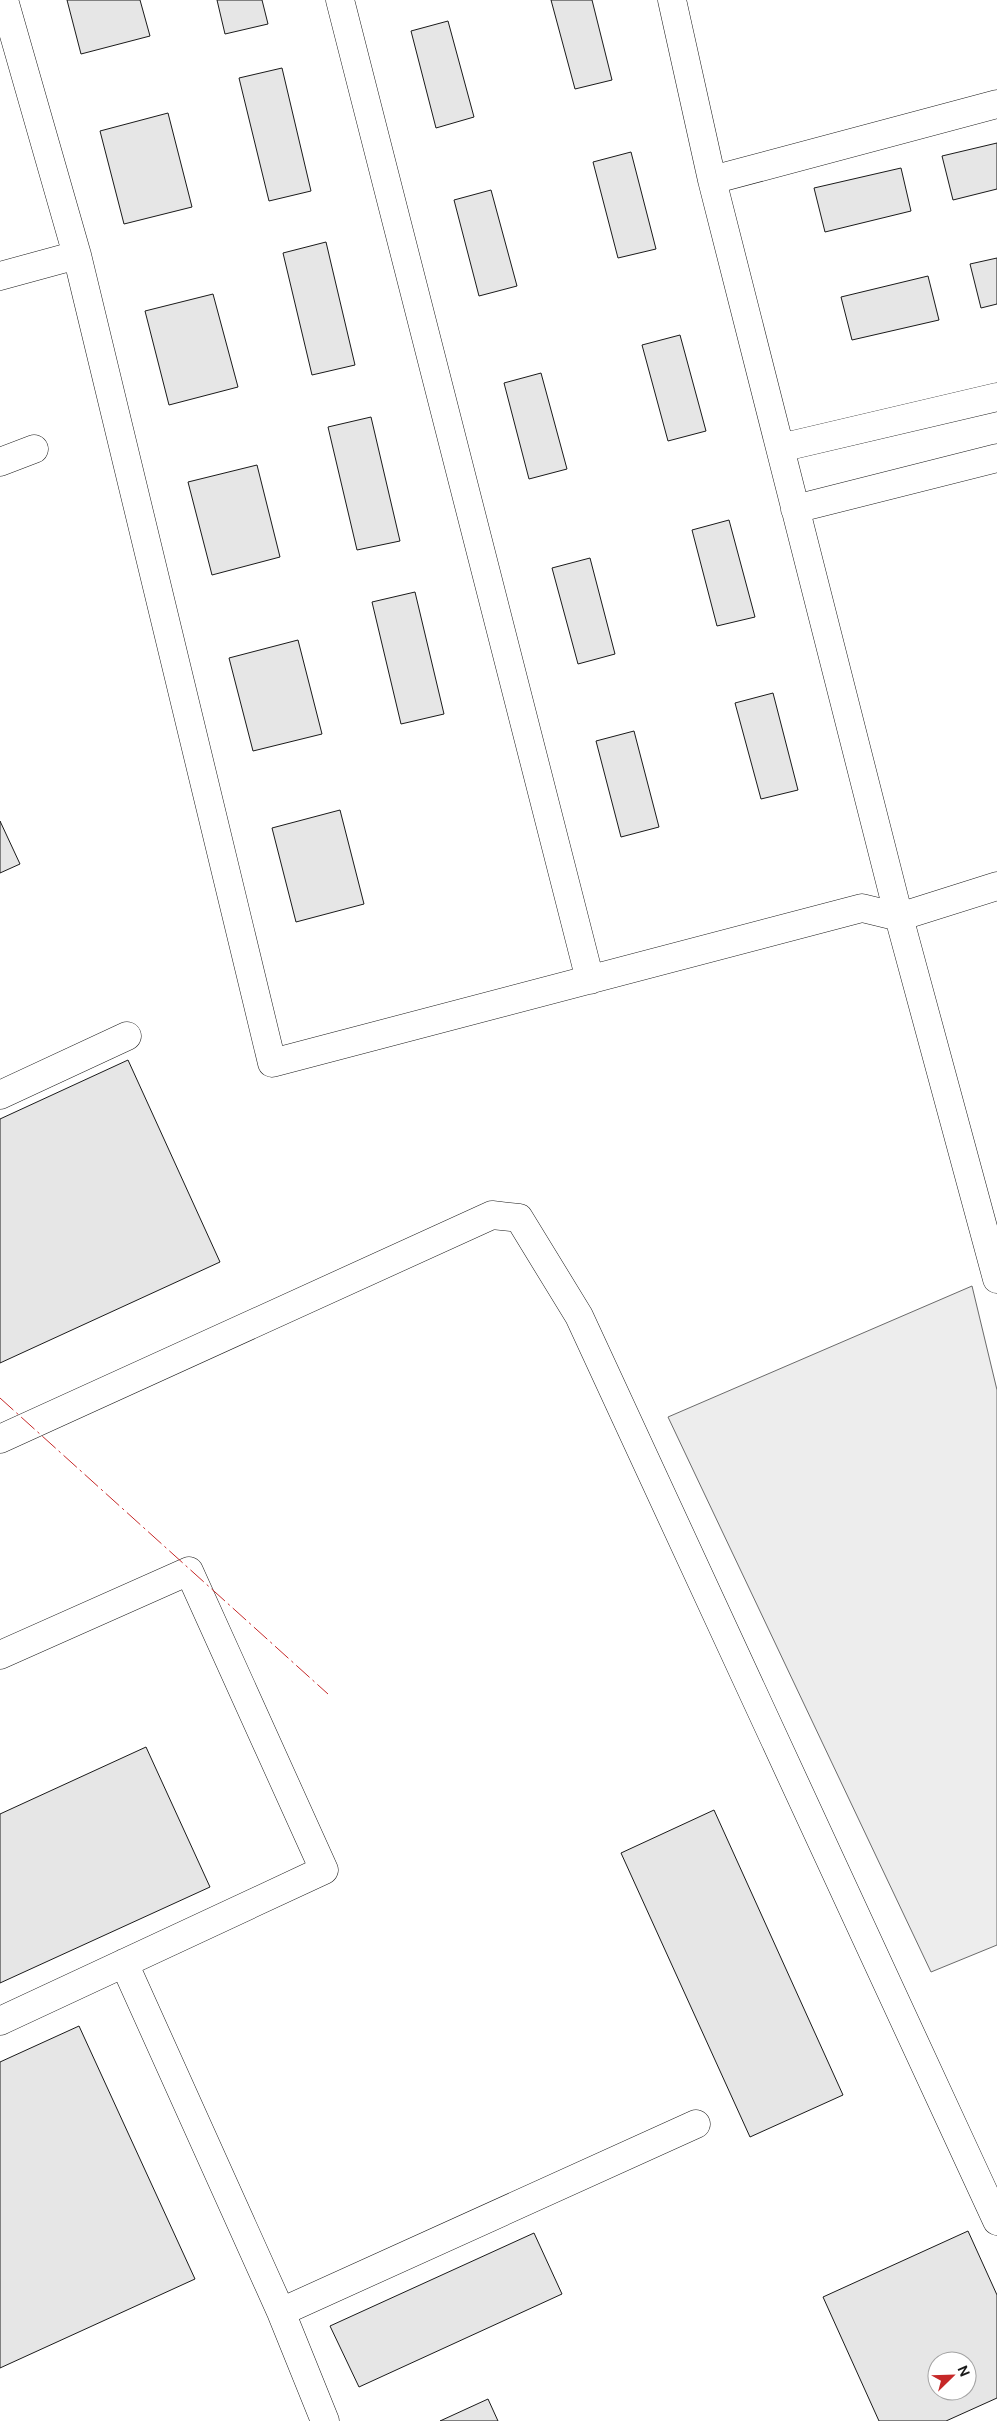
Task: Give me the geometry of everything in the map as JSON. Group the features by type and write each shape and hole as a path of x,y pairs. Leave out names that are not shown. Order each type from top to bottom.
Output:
{"street":[{"path":"4,0 77,255 272,1062 862,908 898,917 997,886"},
{"path":"340,0 590,980"},
{"path":"672,0 712,180 898,917 997,1279"},
{"path":"712,180 997,104"},
{"path":"0,276 77,255"},
{"path":"780,448 997,397"},
{"path":"0,462 34,449"},
{"path":"795,509 997,458"},
{"path":"0,1094 127,1036"},
{"path":"0,1439 492,1215 519,1218 579,1316 997,2220"},
{"path":"0,1655 189,1570 324,1870 0,2021"},
{"path":"124,1963 281,2312 325,2421"},
{"path":"281,2312 696,2124"}],"shaded area":[{"path":"972,1286 997,1390 997,1945 931,1972 668,1417"}],"building":[{"path":"67,0 140,0 150,36 81,54"},
{"path":"217,0 262,0 268,24 225,34"},
{"path":"551,0 592,0 612,80 575,89"},
{"path":"448,21 474,117 436,128 411,31"},
{"path":"282,68 311,191 269,201 239,78"},
{"path":"168,113 192,207 124,224 100,131"},
{"path":"997,143 997,189 953,200 942,156"},
{"path":"631,152 656,249 618,258 593,162"},
{"path":"901,168 911,211 825,232 814,188"},
{"path":"491,190 517,286 479,296 454,200"},
{"path":"326,242 355,365 312,375 283,253"},
{"path":"997,258 997,304 981,308 970,264"},
{"path":"928,276 939,320 852,340 841,297"},
{"path":"213,294 238,387 169,405 145,311"},
{"path":"680,335 706,431 668,441 642,345"},
{"path":"541,373 567,469 529,479 504,383"},
{"path":"371,417 400,541 357,550 328,427"},
{"path":"257,465 280,557 212,575 188,482"},
{"path":"729,520 755,617 717,626 692,530"},
{"path":"590,558 615,654 578,664 552,568"},
{"path":"415,592 444,714 401,724 372,602"},
{"path":"298,640 322,734 253,751 229,658"},
{"path":"773,693 798,790 761,799 735,703"},
{"path":"634,731 659,827 621,837 596,741"},
{"path":"340,810 364,904 296,922 272,828"},
{"path":"0,821 20,864 0,873"},
{"path":"128,1060 220,1262 0,1363 0,1119"},
{"path":"146,1747 210,1887 0,1983 0,1814"},
{"path":"714,1810 843,2095 750,2137 621,1853"},
{"path":"79,2026 195,2279 0,2368 0,2062"},
{"path":"968,2231 997,2295 997,2398 946,2421 879,2421 823,2297"},
{"path":"534,2233 562,2294 359,2387 330,2326"},
{"path":"488,2399 498,2421 440,2421"}],"power":[{"path":"0,1398 328,1694"}]}
